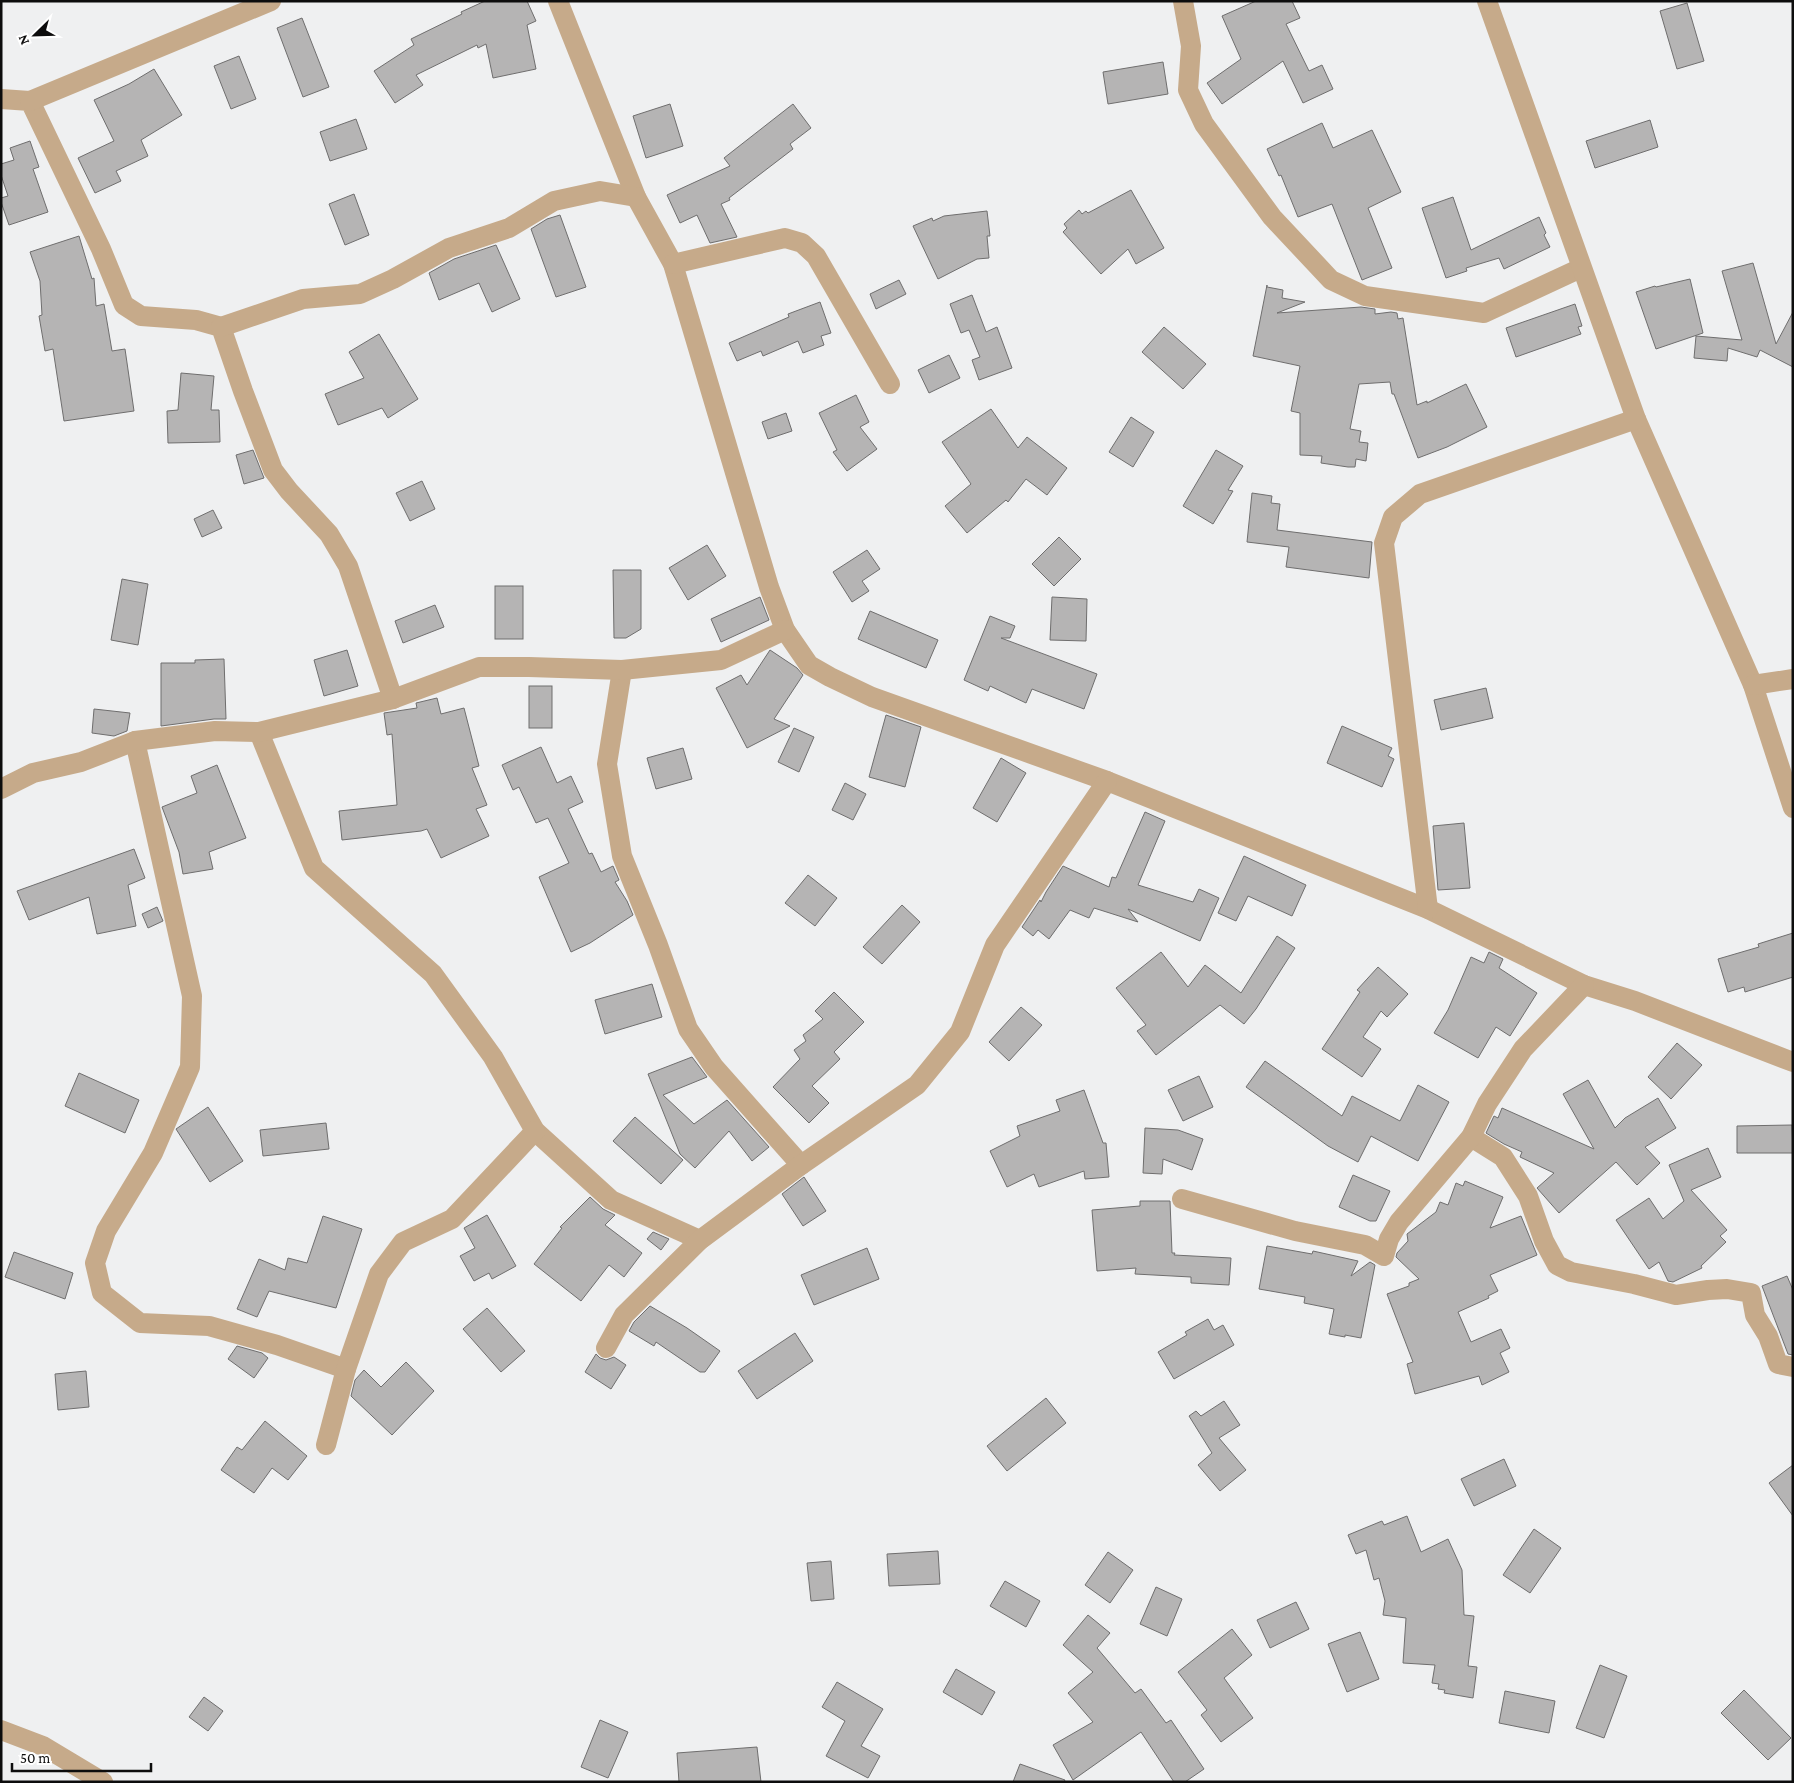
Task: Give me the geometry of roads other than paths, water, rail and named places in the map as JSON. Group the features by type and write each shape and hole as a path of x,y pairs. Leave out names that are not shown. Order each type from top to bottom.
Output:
{"street":[{"path":"1,99 30,101 271,1"},
{"path":"558,1 636,197 673,264 769,586 786,630 809,665 863,693 1107,781 1428,909 1584,985 1635,1001 1793,1062"},
{"path":"1184,1 1191,46 1188,90 1204,124 1272,217 1332,280 1365,296 1484,313 1581,268"},
{"path":"1487,1 1636,419 1753,685 1793,808"},
{"path":"30,101 102,249 124,305 141,316 196,320 221,327 304,299 360,294 393,279 449,248 509,228 554,201 600,191 636,197"},
{"path":"673,264 785,238 802,243 816,256 890,384"},
{"path":"221,327 273,470 289,491 329,534 348,566 393,699"},
{"path":"1428,909 1384,543 1393,517 1420,494 1636,419"},
{"path":"1,789 32,773 81,762 135,741 215,731 259,732 393,699 479,667 622,670 721,660 786,630"},
{"path":"622,670 607,764 622,856 658,945 688,1029 714,1067 801,1165"},
{"path":"1753,685 1793,679"},
{"path":"259,732 314,868 433,974 493,1057 534,1130 611,1200 700,1240"},
{"path":"135,741 192,996 190,1067 153,1153 106,1231 95,1263 102,1293 140,1323 209,1326 277,1345 346,1369"},
{"path":"606,1348 624,1315 700,1240 801,1165 917,1085 960,1032 995,945 1107,781"},
{"path":"1182,1199 1295,1231 1365,1245 1384,1256 1389,1239 1399,1222 1471,1137 1487,1104 1524,1049 1584,985"},
{"path":"326,1445 346,1369 379,1274 403,1242 452,1219 534,1130"},
{"path":"1471,1137 1504,1158 1528,1196 1544,1241 1557,1265 1571,1272 1634,1284 1676,1295 1718,1289 1751,1293 1755,1315 1768,1336 1778,1364 1793,1367"},
{"path":"1,1730 43,1746 102,1782"}]}
